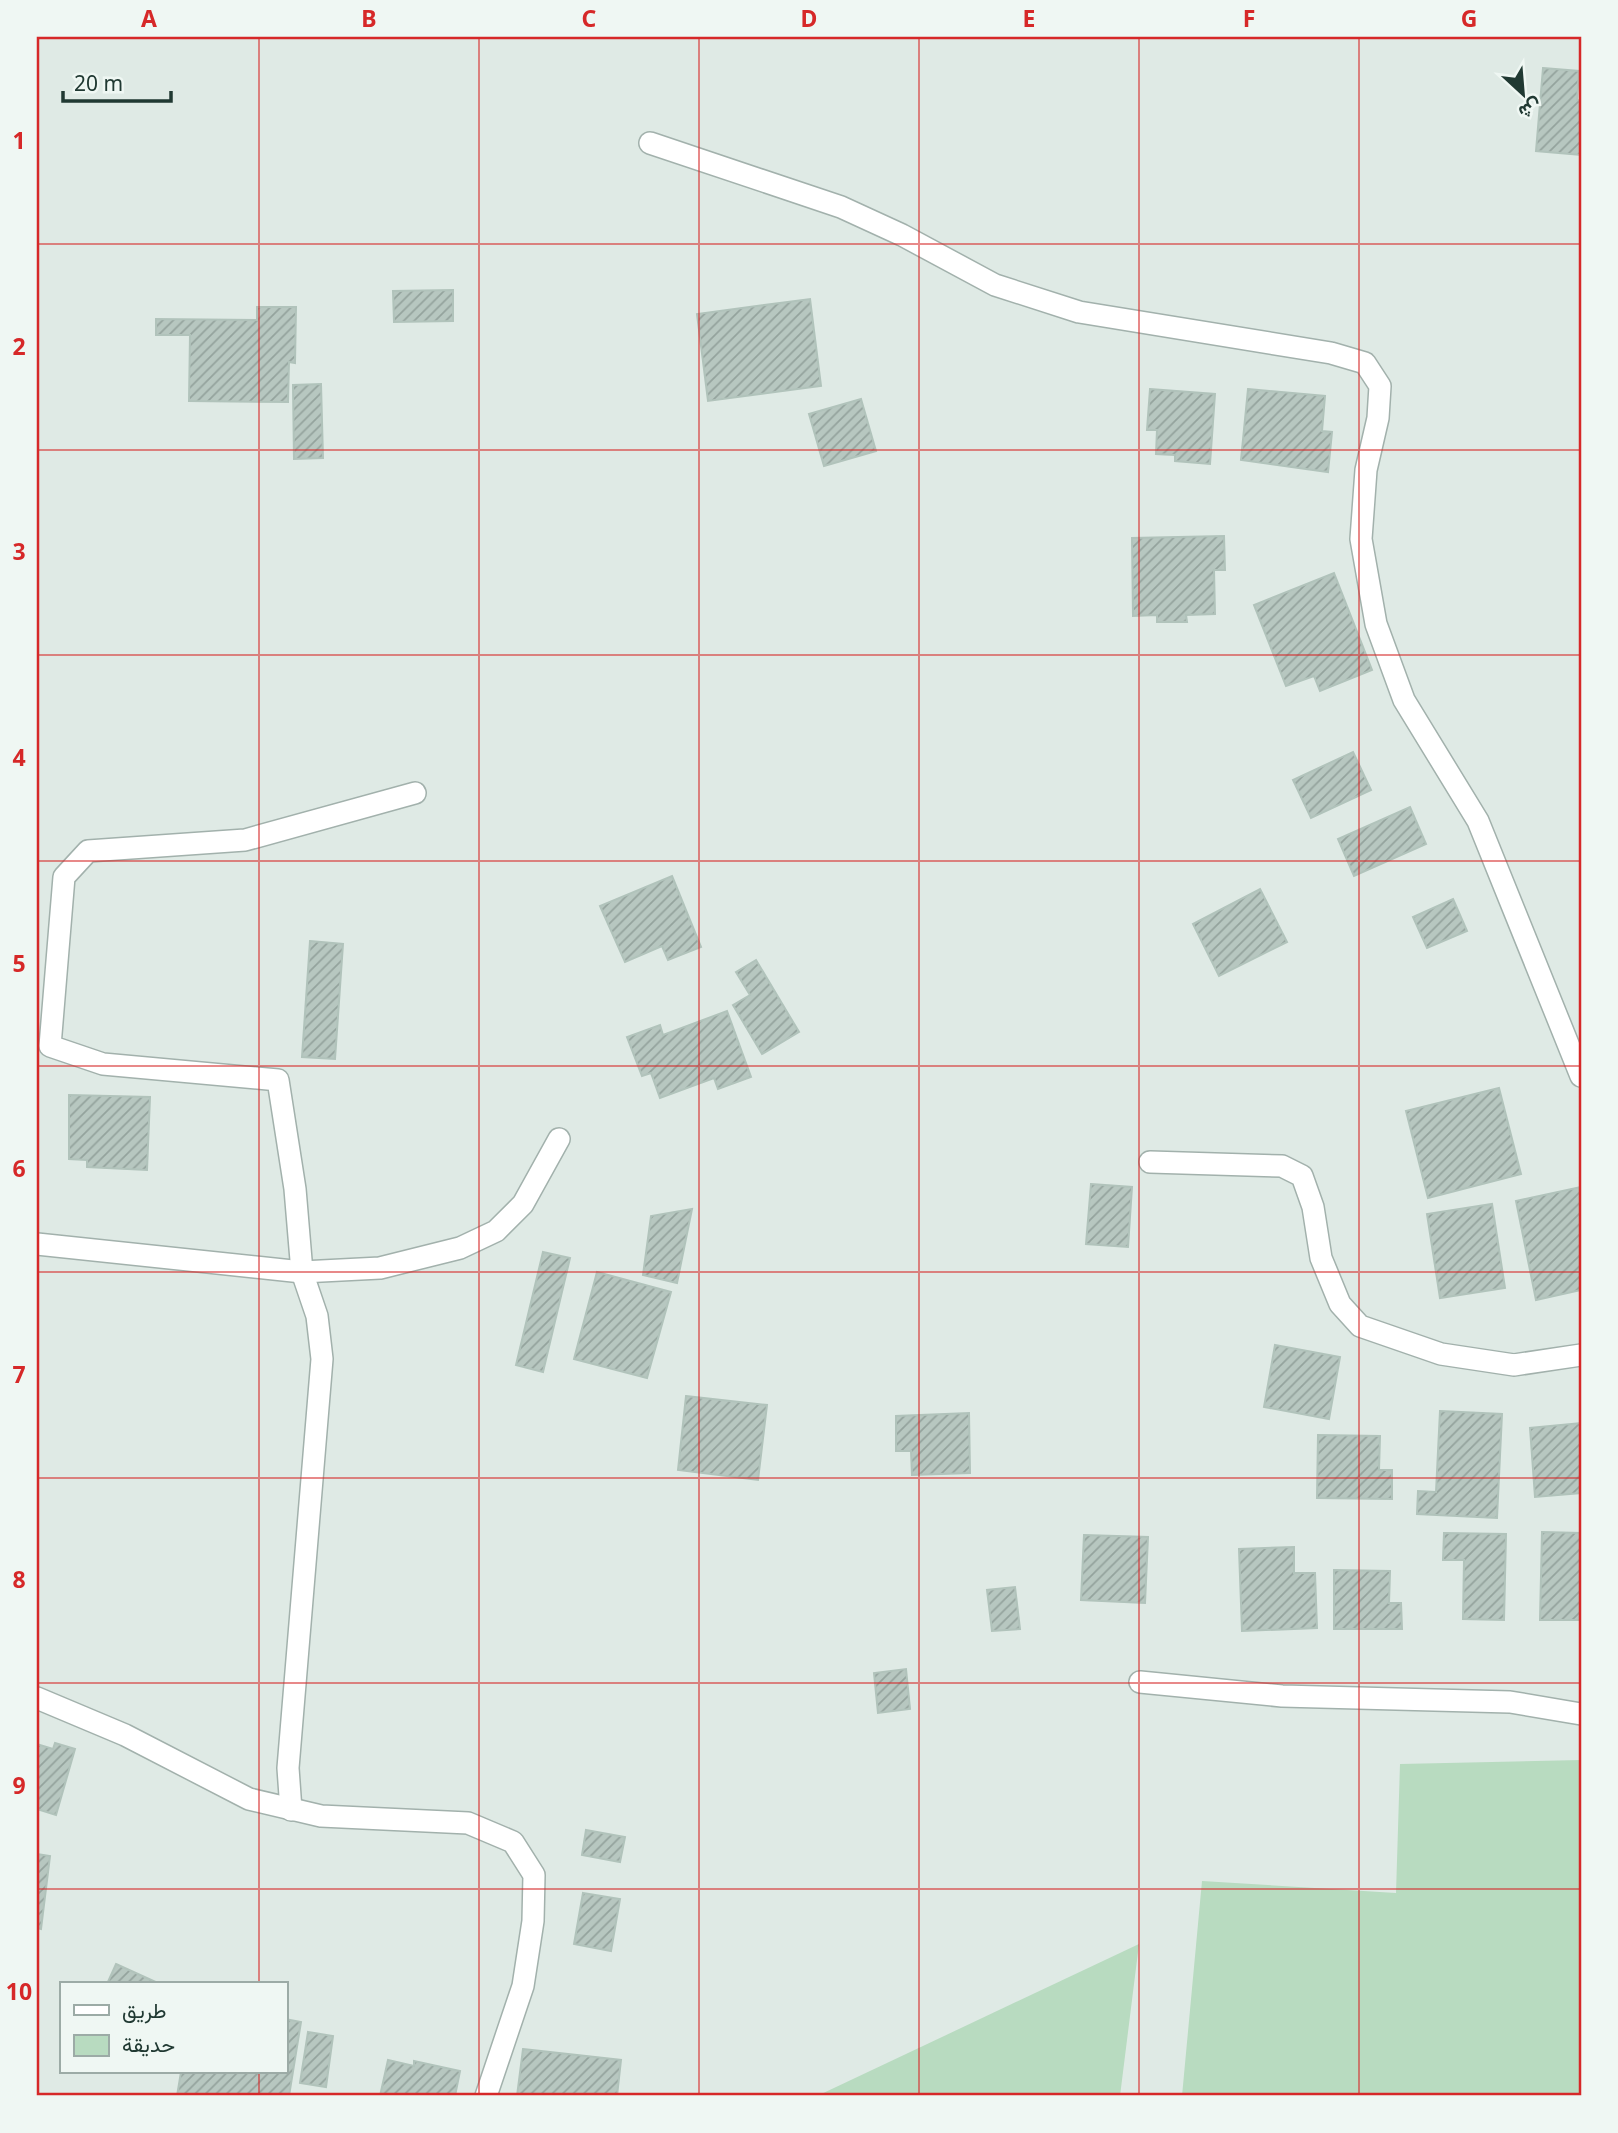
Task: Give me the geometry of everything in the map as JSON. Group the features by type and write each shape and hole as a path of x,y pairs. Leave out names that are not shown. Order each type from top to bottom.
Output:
{"street":[{"path":"650,142 841,207 902,234 995,285 1079,312 1331,353 1365,363 1380,386 1378,418 1366,470 1361,539 1376,624 1404,700 1478,821 1581,1076"},
{"path":"291,1810 288,1768 322,1359 317,1316 302,1272 295,1189 278,1080 103,1064 50,1046 64,877 88,851 245,840 415,793"},
{"path":"37,1244 302,1272 380,1268 460,1248 496,1231 523,1204 559,1139"},
{"path":"1150,1162 1282,1166 1302,1175 1313,1207 1321,1258 1340,1304 1360,1326 1441,1354 1514,1365 1581,1355"},
{"path":"1140,1682 1282,1696 1510,1702 1581,1714"},
{"path":"37,1698 125,1735 249,1799 291,1810 367,1820 468,1824 513,1843 534,1875 533,1921 523,1986 486,2096"}],"green space":[{"path":"1581,1760 1581,2096 1182,2096 1202,1881 1396,1893 1400,1764"},
{"path":"1139,1944 1120,2096 817,2096"}],"building":[{"path":"1543,68 1579,71 1577,100 1581,101 1581,155 1536,151"},
{"path":"453,290 453,321 394,322 393,291"},
{"path":"810,299 821,386 708,401 697,314"},
{"path":"257,307 296,307 295,363 289,362 288,402 189,401 190,335 156,335 156,319 257,320"},
{"path":"321,384 323,458 294,459 293,385"},
{"path":"1150,389 1215,394 1210,464 1175,461 1175,455 1156,454 1157,430 1147,430"},
{"path":"1248,389 1325,396 1322,431 1332,432 1328,472 1241,460"},
{"path":"861,399 876,451 824,466 809,414"},
{"path":"1224,536 1225,570 1214,570 1215,614 1186,615 1187,622 1157,622 1157,615 1133,616 1132,538"},
{"path":"1334,573 1372,670 1320,691 1314,676 1286,686 1254,605"},
{"path":"1353,752 1371,790 1311,818 1293,780"},
{"path":"1410,807 1426,844 1354,876 1338,839"},
{"path":"672,876 701,947 668,960 662,946 625,962 600,906"},
{"path":"1260,889 1287,942 1219,976 1193,924"},
{"path":"1453,899 1467,931 1427,948 1413,917"},
{"path":"310,941 343,944 335,1059 302,1057"},
{"path":"756,960 799,1032 762,1054 733,1005 750,995 736,972"},
{"path":"727,1011 751,1077 718,1089 714,1078 660,1098 651,1073 642,1076 627,1037 660,1025 663,1035"},
{"path":"1499,1088 1521,1174 1428,1198 1406,1111"},
{"path":"69,1095 150,1097 147,1170 87,1167 87,1160 69,1159"},
{"path":"1091,1184 1132,1187 1128,1247 1086,1244"},
{"path":"1581,1187 1581,1290 1536,1300 1516,1201"},
{"path":"1492,1204 1505,1288 1440,1298 1427,1214"},
{"path":"692,1209 677,1283 643,1275 651,1216"},
{"path":"543,1252 570,1258 543,1372 516,1365"},
{"path":"597,1272 671,1292 647,1378 574,1359"},
{"path":"1275,1345 1340,1357 1329,1419 1264,1407"},
{"path":"686,1396 767,1405 758,1480 678,1470"},
{"path":"1440,1411 1502,1414 1497,1518 1417,1514 1418,1491 1436,1492"},
{"path":"969,1413 970,1473 912,1475 911,1451 896,1451 896,1416"},
{"path":"1581,1423 1581,1493 1535,1497 1530,1428"},
{"path":"1318,1435 1380,1436 1379,1470 1392,1470 1392,1499 1317,1498"},
{"path":"1542,1532 1581,1533 1581,1620 1540,1620"},
{"path":"1444,1533 1506,1534 1504,1620 1463,1619 1464,1560 1443,1560"},
{"path":"1084,1535 1148,1537 1145,1603 1081,1600"},
{"path":"1294,1547 1294,1573 1315,1573 1317,1628 1242,1631 1239,1549"},
{"path":"1334,1570 1390,1571 1389,1603 1401,1603 1402,1629 1334,1629"},
{"path":"1015,1587 1020,1629 992,1631 987,1590"},
{"path":"906,1669 910,1709 878,1713 874,1673"},
{"path":"55,1743 75,1749 56,1815 37,1809 37,1744 53,1749"},
{"path":"586,1830 625,1837 620,1862 582,1855"},
{"path":"37,1854 50,1856 41,1929 37,1928"},
{"path":"583,1893 620,1899 611,1951 574,1944"},
{"path":"116,1964 156,1982 108,1982"},
{"path":"287,2019 301,2022 289,2096 177,2096 181,2074 287,2074"},
{"path":"308,2032 333,2036 326,2087 300,2083"},
{"path":"523,2049 621,2060 617,2096 517,2096"},
{"path":"388,2060 414,2066 414,2061 460,2071 455,2096 380,2096"}]}
